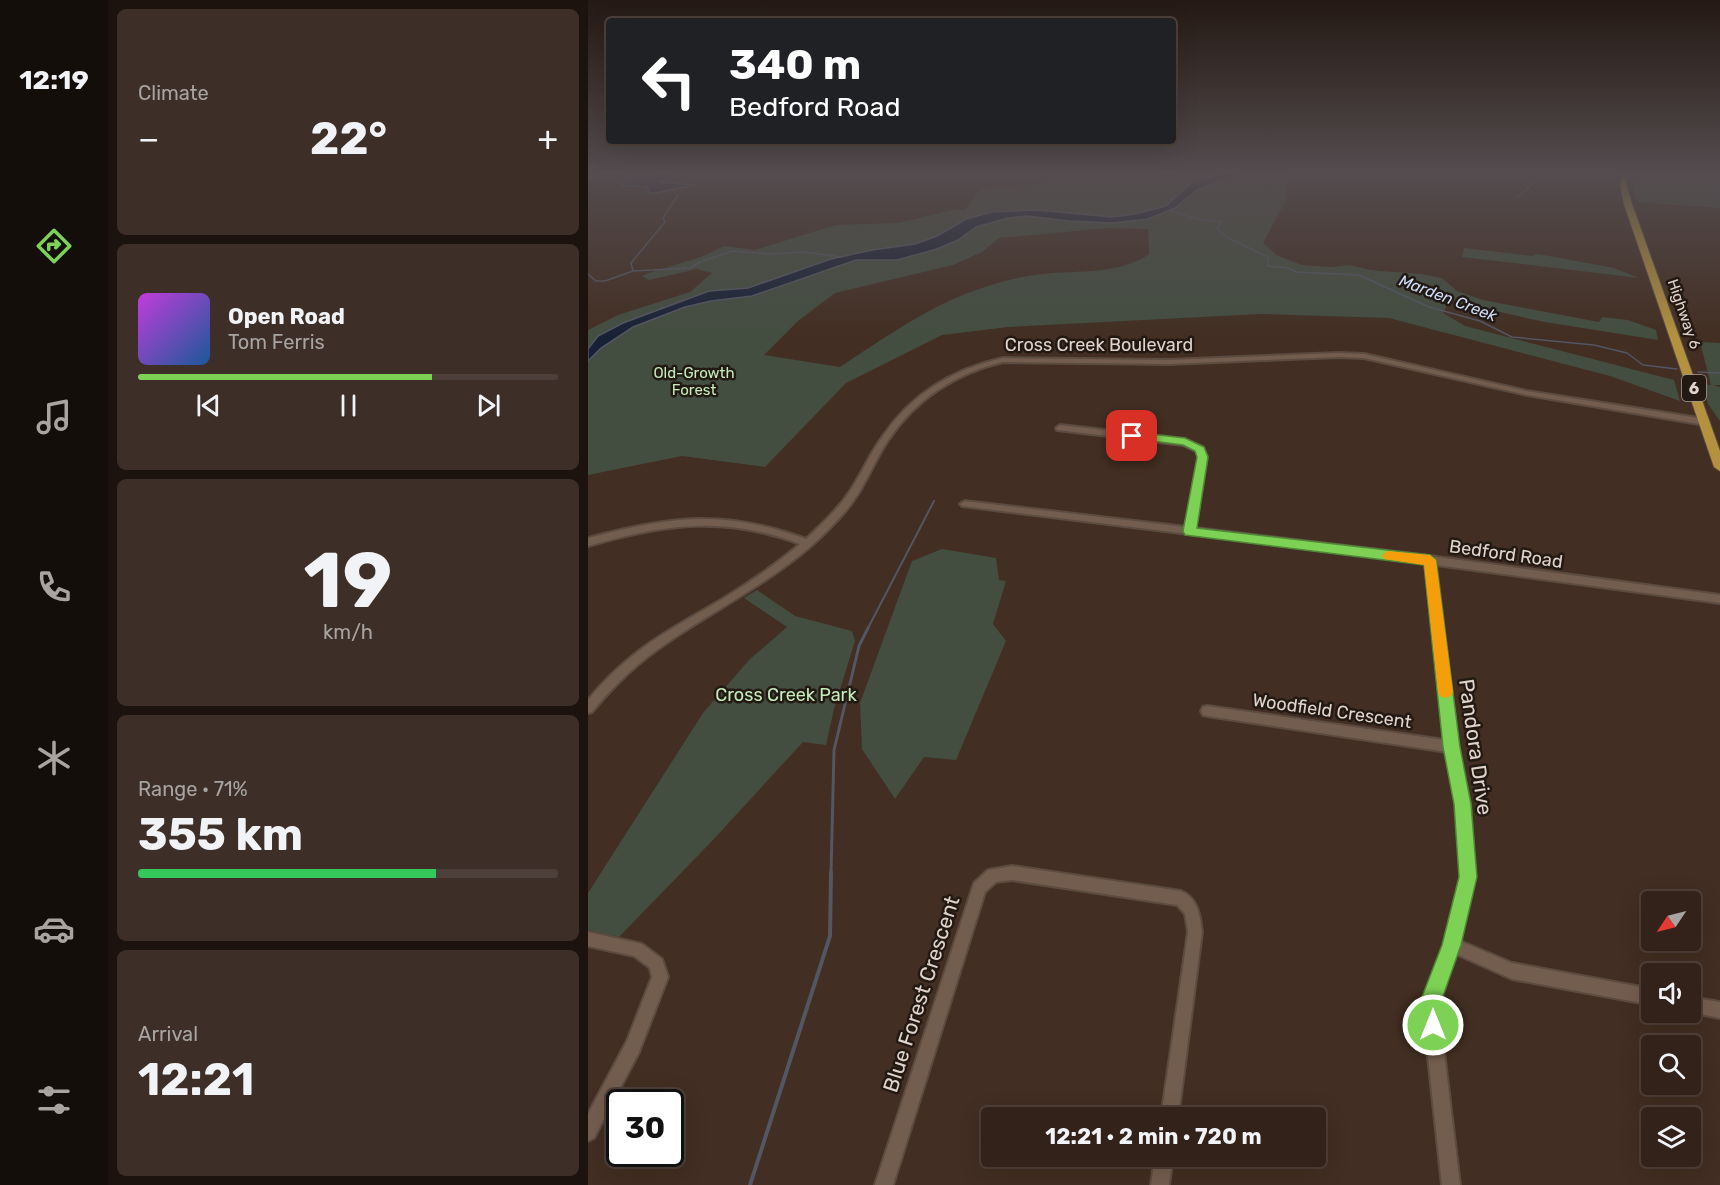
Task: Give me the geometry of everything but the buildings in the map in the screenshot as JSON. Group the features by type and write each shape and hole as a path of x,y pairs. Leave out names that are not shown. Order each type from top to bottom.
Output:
{"main road":[{"name":"Highway 6","path":"1636,227 1720,467"}],"street":[{"name":"Cross Creek Boulevard","path":"588,708 600,692 625,668 653,647 768,577 808,543 848,501 890,430 915,402 966,369 1003,360 1169,362 1364,356 1527,393 1705,422"},
{"path":"1060,428 1185,442 1196,446 1203,457 1190,531"},
{"name":"Bedford Road","path":"965,504 1430,560 1720,599"},
{"path":"588,542 638,527 686,521 732,522 808,543"},
{"name":"Pandora Drive","path":"1430,560 1452,747 1463,804 1468,877 1452,945 1430,1002 1451,1185"},
{"name":"Woodfield Crescent","path":"1207,711 1452,747"},
{"name":"Blue Forest Crescent","path":"884,1185 979,888 993,875 1012,873 1181,898 1192,911 1196,932 1171,1107"},
{"path":"588,939 637,949 657,964 660,977 633,1046 588,1132"},
{"path":"1452,945 1512,971 1641,996"},
{"path":"1701,1007 1720,1010"},
{"path":"1160,1185 1162,1167"}],"green space":[{"path":"829,227 954,227 915,244 831,259 748,288 709,291 623,323 598,336 588,349 588,330 618,315 690,292 712,273 697,269 649,280 642,276 701,257 724,246 755,250"},
{"name":"Old-Growth Forest","path":"976,227 1271,227 1263,243 1278,256 1302,265 1331,267 1350,265 1370,270 1421,274 1442,278 1457,291 1483,300 1599,322 1602,317 1628,320 1656,330 1658,340 1545,322 1449,301 1443,313 1465,326 1674,380 1680,401 1610,376 1389,318 1261,314 1008,327 942,335 846,383 765,467 682,456 588,475 588,361 601,348 633,327 685,307 752,296 856,260 897,260 937,249 958,240","holes":["1109,228 1148,229 1149,254 1137,261 1112,269 1021,277 966,294 928,311 840,367 764,355 798,321 835,293 953,265 982,252 999,238"]},
{"path":"1464,248 1532,256 1538,254 1614,268 1639,278 1462,257"},
{"path":"1700,342 1720,343 1720,385 1713,385 1720,387 1720,421 1708,404 1703,384 1711,385"},
{"path":"942,549 996,558 999,580 1006,581 993,624 1006,641 956,760 924,757 895,799 862,749 860,703 912,561"},
{"name":"Cross Creek Park","path":"757,590 795,616 852,631 855,641 834,709 826,745 803,742 619,937 588,930 588,893 703,713 749,660 787,627 744,598"}],"water":[{"path":"952,227 976,227 958,240 937,249 897,260 856,260 752,296 685,307 633,327 601,348 588,361 588,349 598,336 623,323 709,291 748,288 831,259 915,244"}],"waterway":[{"path":"633,271 631,263 661,227"},
{"name":"Marden Creek","path":"1217,227 1226,237 1268,257 1268,266 1288,268 1296,272 1359,275 1429,307 1480,321 1512,337 1594,345 1627,353 1643,365 1677,369"},
{"path":"633,271 690,268 700,262 732,251 770,254 803,252 842,257"},
{"path":"588,274 596,281 605,281 633,271"},
{"name":"Marden Creek","path":"1698,372 1720,373"},
{"path":"867,630 934,501"},
{"path":"831,874 834,750 859,646 867,630"},
{"path":"750,1185 830,936 831,872"}],"slow traffic":[{"path":"1388,555 1430,560 1445,692"}],"route":[{"path":"1132,436 1191,443 1200,449 1203,457 1190,531 1430,560 1452,747 1463,804 1468,877 1452,945 1430,1002 1433,1025"}]}
